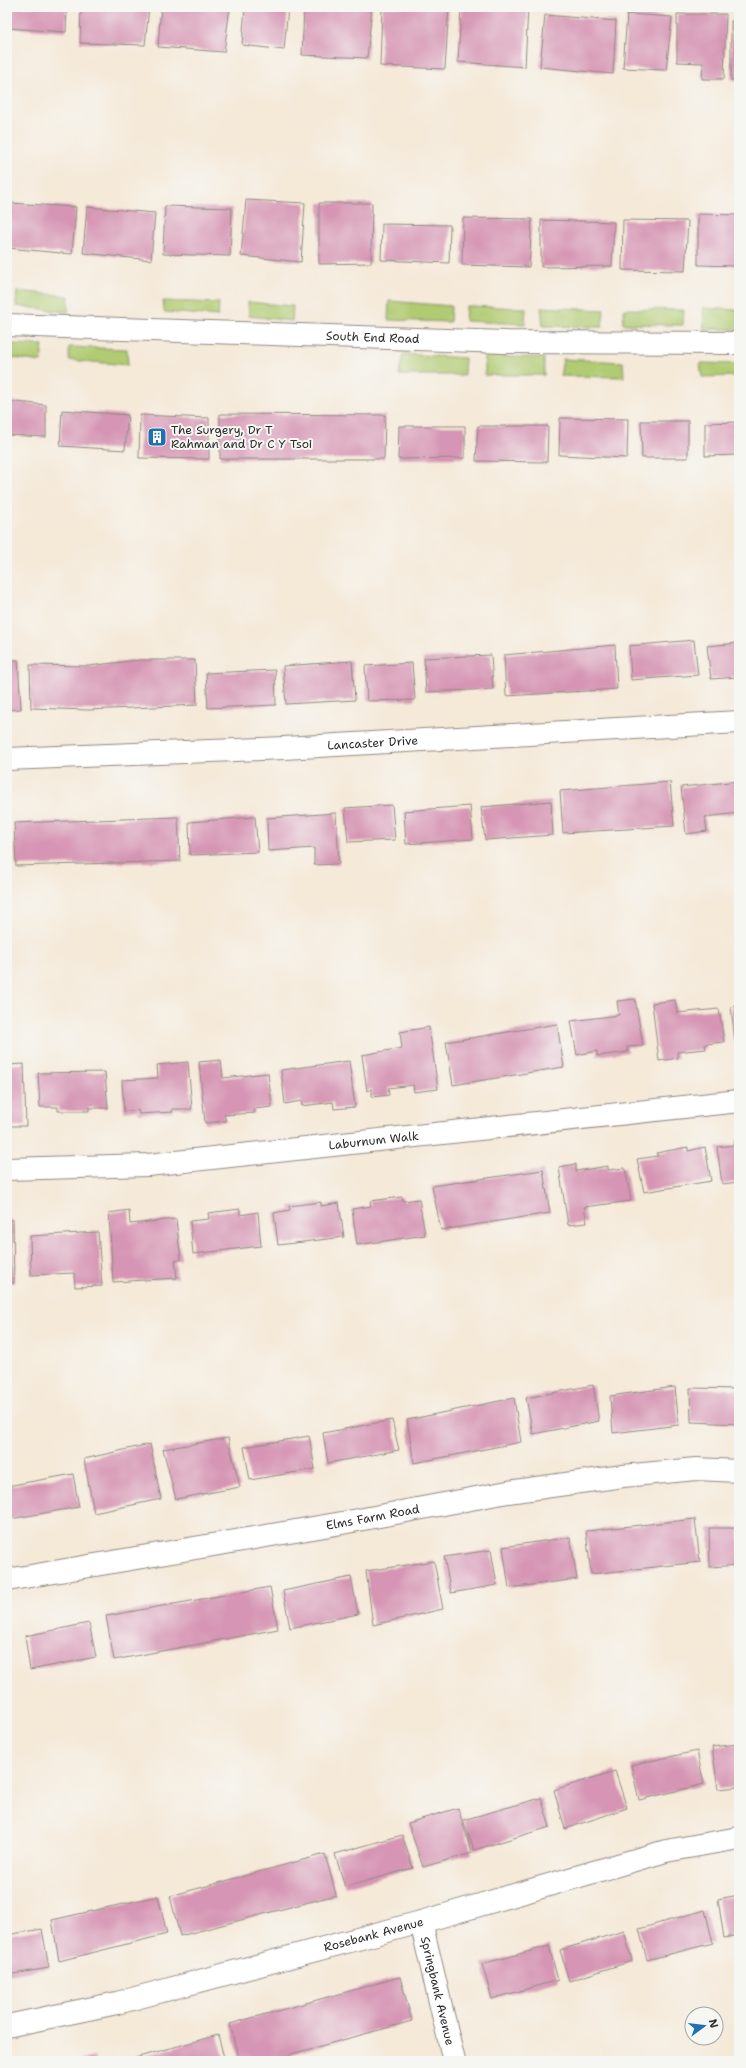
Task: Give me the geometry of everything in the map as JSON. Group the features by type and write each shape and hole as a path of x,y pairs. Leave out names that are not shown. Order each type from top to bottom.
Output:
{"street":[{"name":"South End Road","path":"7,325 506,342 739,343"},
{"name":"Lancaster Drive","path":"7,759 284,748 739,722"},
{"name":"Laburnum Walk","path":"7,1169 148,1165 739,1101"},
{"name":"Elms Farm Road","path":"7,1580 342,1523 508,1492 623,1476 681,1471 739,1471"},
{"name":"Rosebank Avenue","path":"7,2026 117,2003 421,1922 666,1851 739,1838"},
{"name":"Springbank Avenue","path":"421,1922 454,2061"}],"green space":[{"path":"17,291 69,296 68,312 16,306"},
{"path":"163,301 219,303 218,316 164,312"},
{"path":"389,301 451,306 450,322 388,320"},
{"path":"248,302 293,306 292,321 249,316"},
{"path":"466,306 526,308 525,324 465,321"},
{"path":"541,307 604,310 602,327 543,326"},
{"path":"703,308 739,310 739,329 704,329"},
{"path":"624,309 684,310 683,325 623,324"},
{"path":"7,344 43,345 41,362 7,357"},
{"path":"69,347 127,349 128,365 69,360"},
{"path":"403,354 465,358 464,375 399,375"},
{"path":"485,356 544,358 544,375 485,375"},
{"path":"563,359 623,362 624,377 560,376"},
{"path":"700,363 739,364 739,376 702,377"}],"building":[{"path":"7,7 67,7 66,32 7,28"},
{"path":"81,7 149,7 145,45 80,43"},
{"path":"161,7 230,7 224,52 158,47"},
{"path":"245,7 288,7 284,50 242,45"},
{"path":"304,7 372,7 367,58 302,55"},
{"path":"382,7 449,7 445,69 380,66"},
{"path":"461,7 528,7 525,67 458,62"},
{"path":"627,14 672,17 666,70 623,68"},
{"path":"677,14 726,14 724,79 702,79 703,63 677,62"},
{"path":"545,15 616,21 613,74 540,67"},
{"path":"731,21 739,21 739,80 731,80"},
{"path":"246,200 305,203 301,262 241,256"},
{"path":"9,203 76,207 72,254 7,248"},
{"path":"319,203 372,203 371,263 319,264"},
{"path":"165,206 232,208 230,256 163,254"},
{"path":"87,207 155,213 151,260 83,253"},
{"path":"698,214 739,215 739,266 698,265"},
{"path":"463,218 532,219 529,267 462,265"},
{"path":"541,220 614,222 612,266 541,267"},
{"path":"623,220 688,221 685,271 622,270"},
{"path":"382,224 450,225 449,263 381,260"},
{"path":"7,401 46,405 46,437 7,435"},
{"path":"62,410 128,415 125,450 60,446"},
{"path":"220,414 385,415 384,459 220,459"},
{"path":"140,415 209,418 209,459 139,458"},
{"path":"560,418 628,419 627,458 559,455"},
{"path":"641,421 688,421 688,458 642,458"},
{"path":"739,422 739,455 705,456 705,423"},
{"path":"399,426 465,426 465,458 398,459"},
{"path":"478,426 548,426 547,462 476,461"},
{"path":"694,640 698,675 631,680 629,646"},
{"path":"739,643 739,677 711,679 707,646"},
{"path":"615,645 617,689 506,696 504,655"},
{"path":"491,655 493,689 426,692 424,658"},
{"path":"7,660 18,660 21,709 7,710"},
{"path":"139,660 195,660 197,705 88,710 31,708 30,665 88,666"},
{"path":"352,661 355,700 286,704 283,666"},
{"path":"412,663 415,700 367,701 365,666"},
{"path":"275,670 276,705 208,708 206,673"},
{"path":"739,781 739,813 705,817 707,831 686,834 681,787"},
{"path":"670,782 674,826 563,833 560,791"},
{"path":"551,801 553,835 485,840 481,807"},
{"path":"392,805 395,840 348,842 345,808"},
{"path":"470,806 473,839 406,844 404,811"},
{"path":"336,813 339,864 314,865 314,848 268,851 267,818"},
{"path":"178,817 180,861 16,866 14,823"},
{"path":"255,817 258,852 190,855 189,822"},
{"path":"635,999 643,1046 627,1047 628,1052 597,1056 597,1051 577,1055 571,1021 619,1015 617,1001"},
{"path":"675,1000 677,1013 719,1009 724,1042 705,1044 706,1049 677,1052 678,1058 659,1061 652,1003"},
{"path":"739,1006 739,1041 735,1042 731,1007"},
{"path":"557,1024 564,1067 453,1085 446,1042"},
{"path":"429,1027 438,1089 414,1092 413,1085 388,1088 389,1095 372,1097 372,1089 367,1091 362,1055 402,1048 400,1032"},
{"path":"221,1060 223,1078 268,1073 272,1107 254,1109 255,1113 224,1115 226,1121 205,1123 199,1062"},
{"path":"349,1061 355,1107 334,1109 333,1102 302,1106 301,1101 285,1104 281,1070"},
{"path":"188,1062 192,1109 172,1109 173,1112 139,1114 138,1110 124,1112 122,1080 158,1078 157,1065"},
{"path":"24,1064 26,1126 7,1126 7,1065"},
{"path":"105,1072 108,1108 89,1108 89,1111 58,1111 58,1107 40,1107 38,1073"},
{"path":"735,1141 739,1141 739,1182 722,1184 717,1147 736,1145"},
{"path":"688,1147 688,1151 705,1147 711,1181 644,1192 637,1159 658,1156 656,1153"},
{"path":"576,1164 576,1171 608,1166 608,1170 625,1168 631,1201 584,1207 587,1223 568,1225 559,1167"},
{"path":"543,1170 550,1213 441,1230 432,1186"},
{"path":"402,1197 403,1201 419,1199 425,1235 357,1245 352,1209 371,1206 370,1201"},
{"path":"321,1202 321,1206 339,1203 344,1237 278,1245 274,1213 290,1210 289,1206"},
{"path":"240,1209 240,1215 258,1212 261,1246 193,1254 190,1221 209,1219 208,1213"},
{"path":"129,1210 130,1224 176,1219 181,1260 175,1260 177,1278 113,1282 109,1213"},
{"path":"7,1220 13,1220 14,1283 7,1283"},
{"path":"98,1232 102,1286 75,1287 74,1273 31,1275 30,1236"},
{"path":"593,1385 599,1421 533,1434 526,1398"},
{"path":"675,1387 679,1425 613,1433 610,1396"},
{"path":"690,1388 739,1389 739,1424 691,1422"},
{"path":"514,1398 521,1442 414,1463 407,1420"},
{"path":"392,1420 399,1450 328,1463 323,1433"},
{"path":"309,1436 315,1469 250,1480 244,1447"},
{"path":"228,1438 240,1487 176,1499 163,1449"},
{"path":"150,1444 161,1499 94,1513 84,1459"},
{"path":"73,1474 79,1507 10,1519 7,1486"},
{"path":"695,1519 700,1562 591,1574 586,1531"},
{"path":"709,1528 739,1528 739,1565 710,1567"},
{"path":"570,1537 577,1579 509,1588 503,1547"},
{"path":"491,1550 497,1585 451,1593 444,1557"},
{"path":"434,1561 443,1609 373,1625 366,1571"},
{"path":"351,1577 358,1614 290,1628 283,1591"},
{"path":"270,1587 278,1629 114,1660 106,1616"},
{"path":"89,1623 96,1657 30,1670 25,1636"},
{"path":"739,1744 739,1787 718,1789 712,1747"},
{"path":"697,1751 704,1784 639,1800 631,1765"},
{"path":"615,1771 627,1808 565,1829 554,1790"},
{"path":"541,1798 550,1827 474,1850 463,1820"},
{"path":"458,1808 472,1853 423,1867 408,1823"},
{"path":"402,1835 413,1868 345,1887 335,1854"},
{"path":"325,1854 336,1895 180,1936 170,1896"},
{"path":"739,1895 739,1935 724,1938 718,1899"},
{"path":"158,1896 167,1934 59,1961 52,1920"},
{"path":"705,1910 713,1943 647,1960 639,1929"},
{"path":"42,1929 49,1968 7,1975 7,1935"},
{"path":"624,1931 632,1961 569,1981 560,1950"},
{"path":"549,1946 558,1980 492,1999 482,1964"},
{"path":"400,1977 412,2021 266,2061 239,2061 230,2024"},
{"path":"218,2035 225,2061 124,2061"},
{"path":"95,2057 96,2061 80,2061 80,2060"}],"place":[{"name":"The Surgery, Dr T Rahman and Dr C Y Tsoi","path":"157,437"}]}
